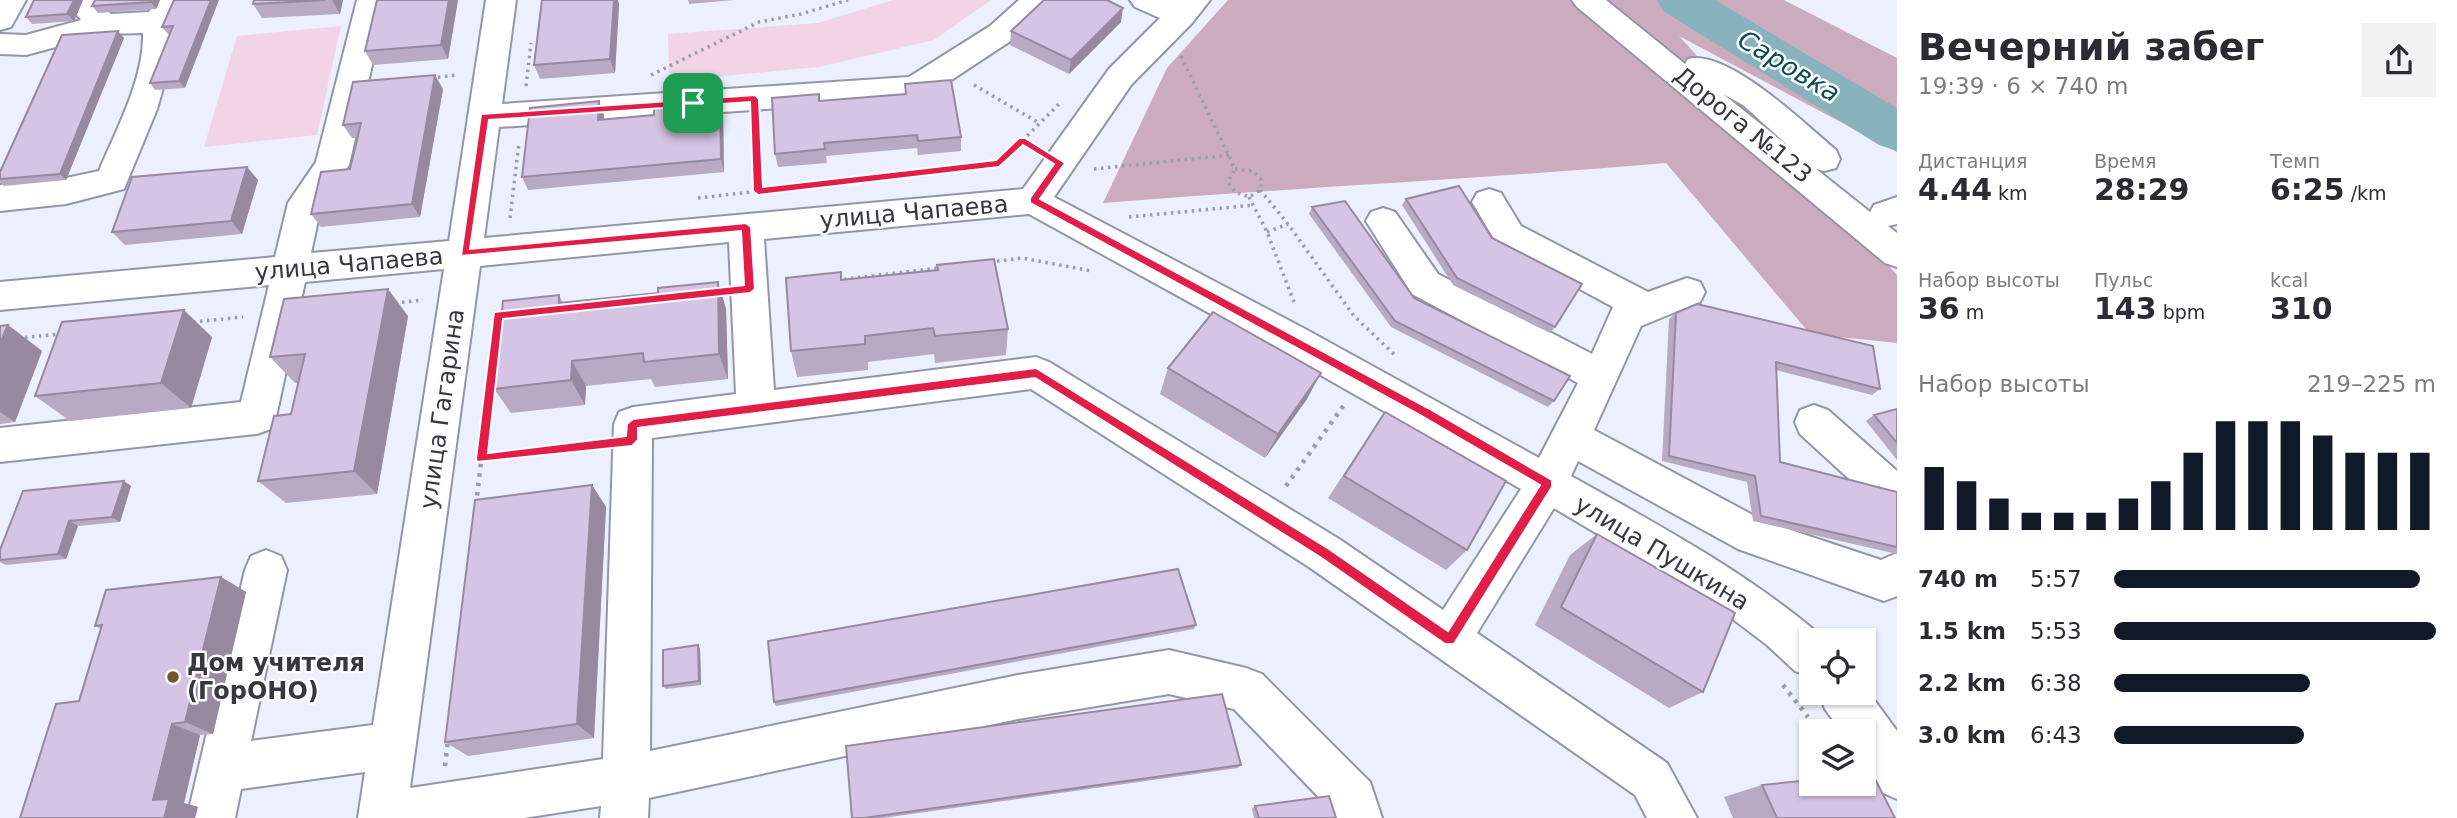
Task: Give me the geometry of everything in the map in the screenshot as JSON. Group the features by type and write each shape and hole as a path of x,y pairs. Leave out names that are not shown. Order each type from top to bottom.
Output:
{"street":[{"path":"0,20 12,0"},
{"path":"0,445 257,417 305,204 332,165 372,0"},
{"name":"улица Гагарина","path":"383,817 501,0"},
{"path":"484,117 916,88 1001,33 1037,0"},
{"path":"1033,201 1120,77 1181,15 1144,0"},
{"path":"1597,8 1754,97 1894,216"},
{"name":"Дорога №123","path":"1597,8 1897,253"},
{"path":"0,44 26,45 99,12 165,11 159,50 141,109 112,180 66,191 0,198"},
{"name":"улица Чапаева","path":"0,296 1033,201"},
{"name":"улица Пушкина","path":"1033,201 1303,346 1707,576 1787,632 1799,644"},
{"path":"1489,202 1509,235 1646,308"},
{"path":"1383,221 1425,284 1601,377"},
{"path":"746,227 757,408"},
{"path":"1449,640 1547,484 1601,377 1627,316 1687,292"},
{"path":"625,799 633,424 1036,373 1324,553 1651,779 1673,818"},
{"path":"1814,422 1897,497"},
{"path":"1570,438 1753,536 1884,582 1897,573"},
{"path":"211,818 266,570"},
{"path":"383,817 440,807 625,799 1018,697 1169,672 1246,690 1353,799 1358,818"},
{"path":"1827,708 1885,753 1897,776"},
{"path":"222,768 393,745"}],"path":[{"path":"642,106 651,75 760,22 801,14 848,0"},
{"path":"1181,15 1235,169"},
{"path":"946,68 1039,124"},
{"path":"418,79 461,75"},
{"path":"689,199 999,164 1069,95"},
{"path":"755,99 758,191"},
{"path":"1022,140 1060,163 1079,170 1229,155"},
{"path":"1235,169 1228,182 1236,192 1250,197 1267,232 1307,339 1303,346"},
{"path":"1235,169 1253,171 1262,181 1260,190 1250,197"},
{"path":"1062,265 1094,220 1254,205"},
{"path":"1267,232 1288,224"},
{"path":"979,263 1022,258 1099,272"},
{"path":"828,281 951,267"},
{"path":"384,304 423,300"},
{"path":"186,323 281,314"},
{"path":"475,517 498,315 512,314"},
{"path":"11,339 62,334"},
{"path":"1265,516 1346,401"},
{"path":"481,459 632,440"},
{"path":"1782,684 1827,708"},
{"path":"440,807 448,738"}],"shaded area":[{"path":"893,0 991,0 934,40 819,67 669,81 668,34 818,23"},
{"path":"1228,0 1784,0 1897,58 1897,152 1679,36 1897,275 1897,343 1810,334 1666,163 1103,203 1167,68"},
{"path":"341,26 317,135 204,147 237,36"}],"building":[{"path":"34,0 74,0 67,14 26,17"},
{"path":"95,0 151,0 151,2 92,6"},
{"path":"174,0 211,0 179,81 150,83 173,26 162,27"},
{"path":"254,0 325,0 253,4"},
{"path":"377,0 449,0 441,45 365,51"},
{"path":"542,0 614,0 610,59 534,65"},
{"path":"1044,0 1107,0 1123,8 1071,60 1011,31"},
{"path":"118,31 60,174 0,179 0,172 62,35"},
{"path":"435,75 412,204 311,214 321,172 350,169 361,123 343,125 353,82"},
{"path":"951,80 961,137 918,141 917,135 824,143 825,149 775,154 772,98 819,94 819,101 906,94 905,84"},
{"path":"720,100 721,159 522,177 530,108 599,101 598,120 654,115 654,106"},
{"path":"247,167 231,221 112,232 132,177"},
{"path":"1459,186 1492,238 1582,284 1555,327 1457,278 1406,199"},
{"path":"1345,201 1414,298 1570,376 1554,401 1395,321 1312,207"},
{"path":"994,259 1008,329 935,336 933,328 865,336 865,344 791,351 786,278 841,272 841,280 938,270 937,265"},
{"path":"718,282 719,354 644,362 643,353 572,361 571,380 494,389 503,301 559,295 559,303 658,293 658,288"},
{"path":"388,289 354,471 258,481 274,416 291,414 305,354 270,357 284,299"},
{"path":"1697,304 1873,346 1880,389 1776,362 1780,462 1897,492 1897,547 1761,516 1755,476 1669,456 1676,313"},
{"path":"184,310 161,383 35,396 62,322"},
{"path":"1213,312 1321,373 1278,434 1168,368"},
{"path":"8,325 0,343 0,326"},
{"path":"1897,409 1897,443 1874,415"},
{"path":"1385,412 1506,481 1467,550 1344,476"},
{"path":"124,481 112,517 69,521 58,554 0,560 0,550 23,491"},
{"path":"592,485 577,724 445,742 475,500"},
{"path":"1597,534 1735,613 1703,692 1561,607"},
{"path":"1178,569 1196,625 774,702 768,641"},
{"name":"Дом учителя (ГорОНО)","path":"221,577 185,722 172,724 153,800 169,799 164,818 20,818 56,704 79,701 102,625 95,626 106,590"},
{"path":"698,645 699,681 663,686 663,650"},
{"path":"1222,694 1241,765 852,818 846,746"},
{"path":"1799,781 1799,796 1876,796 1876,781 1895,818 1777,818 1762,785"},
{"path":"1329,796 1336,818 1259,818 1255,806"}],"waterway":[{"name":"Саровка","path":"1680,0 1897,132"}],"place":[{"name":"Дом учителя (ГорОНО)","path":"173,677"}],"route":[{"path":"755,99 758,191 999,164 1022,140 1060,163 1033,201 1424,412 1547,484 1449,640 1324,553 1036,373 633,424 632,440 481,459 498,315 750,289 746,227 464,253 484,117 693,103 755,99"}]}
